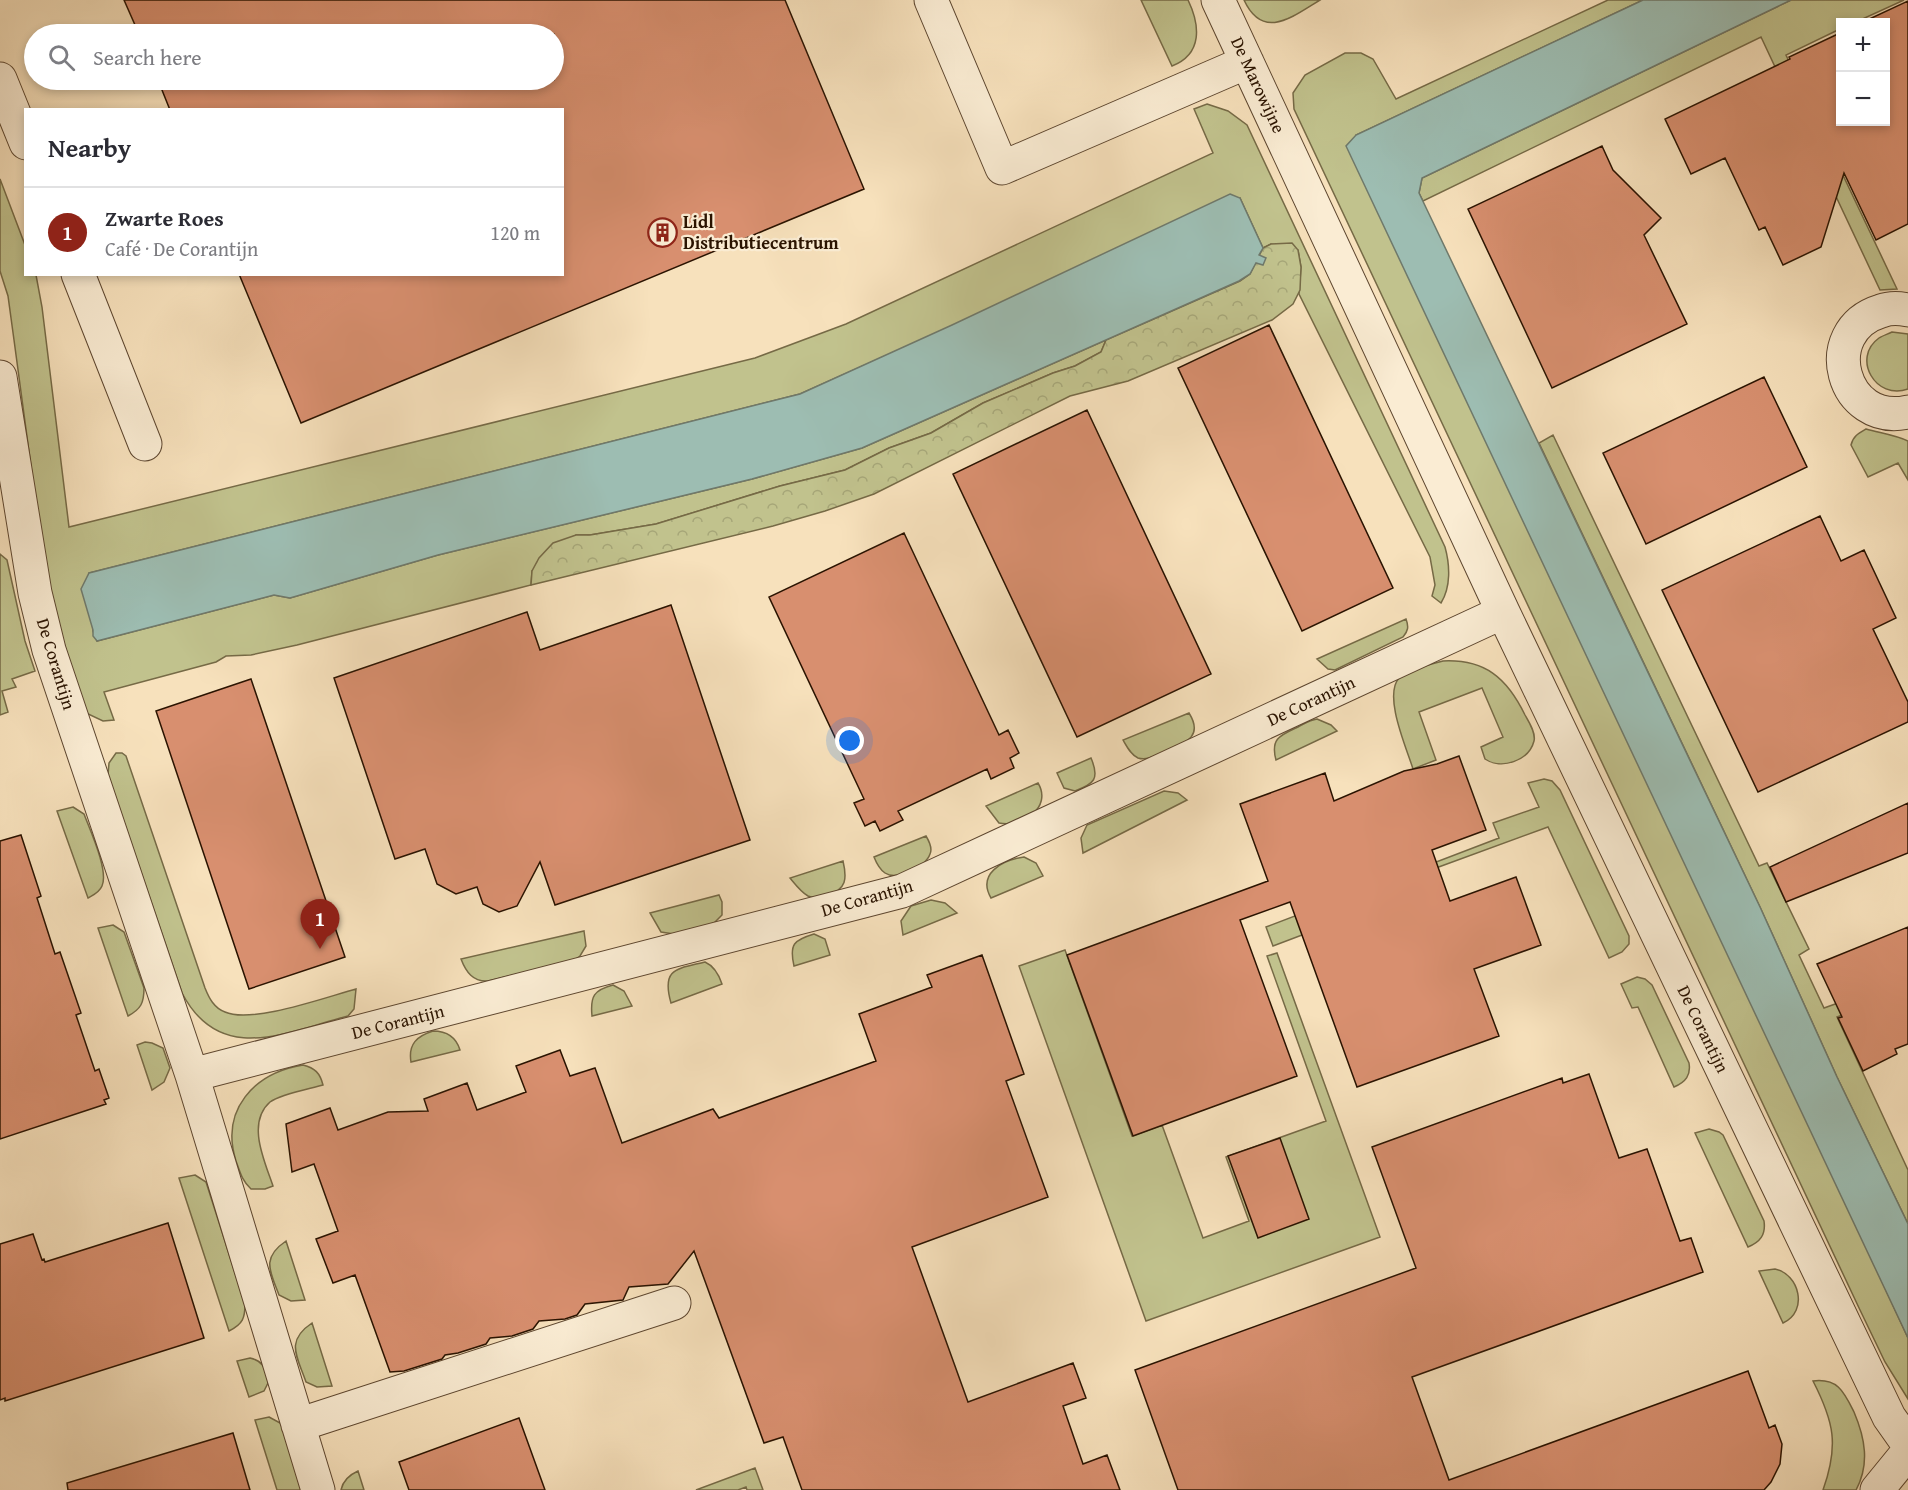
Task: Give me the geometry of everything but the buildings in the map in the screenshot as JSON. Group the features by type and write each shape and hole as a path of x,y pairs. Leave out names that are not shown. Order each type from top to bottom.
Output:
{"street":[{"path":"931,0 1002,168 1247,62"},
{"name":"De Marowijne","path":"1218,0 1298,169"},
{"path":"0,79 24,138"},
{"name":"De Corantijn","path":"1298,169 1503,612 1889,1417 1908,1444"},
{"path":"79,276 145,444"},
{"path":"1908,310 1888,309 1872,314 1858,323 1848,338 1843,356 1844,374 1851,391 1864,404 1880,412 1899,414 1908,412"},
{"name":"De Corantijn","path":"0,377 35,593 49,650 192,1075 318,1490"},
{"name":"De Corantijn","path":"192,1075 902,891 1503,612"},
{"path":"298,1425 674,1303"},
{"path":"1877,1490 1908,1452"}],"green space":[{"path":"1141,0 1188,0 1195,19 1196,38 1194,46 1182,61 1172,66"},
{"path":"1244,0 1320,0 1289,18 1279,22 1269,22 1260,20"},
{"path":"1608,0 1643,0 1356,135 1908,1338 1908,1399 1885,1362 1860,1310 1294,109 1293,93 1305,75 1345,53 1361,53 1373,59 1396,99"},
{"path":"1791,0 1904,0 1865,18 1836,18 1836,31 1786,55 1897,289 1880,290 1761,37 1423,201 1419,193 1422,178"},
{"path":"1207,104 1228,111 1247,125 1445,547 1449,576 1447,590 1441,603 1432,596 1435,585 1430,557 1299,294 1301,267 1298,250 1271,244 1263,248 1240,198 800,394 89,573 93,631 97,641 274,595 290,598 438,555 752,479 862,448 1106,340 1101,352 1075,366 983,403 931,433 889,448 845,470 780,486 656,524 590,535 576,535 532,571 531,585 297,645 251,655 226,656 216,662 104,692 114,720 103,721 86,713 48,593 8,296 0,271 0,179 24,242 24,276 36,276 69,527 755,358 846,324 1213,153 1194,109"},
{"path":"1292,243 1298,250 1301,267 1300,290 1293,304 1272,320 1128,381 1070,396 874,494 773,526 531,585 532,571 539,558 553,543 576,535 590,535 656,524 780,486 845,470 889,448 931,433 983,403 1075,366 1101,352 1106,340 1240,281 1250,274 1263,248 1271,244"},
{"path":"1892,332 1908,334 1908,389 1896,391 1886,389 1871,376 1867,366 1867,356 1871,346 1879,338"},
{"path":"1866,429 1908,441 1908,480 1898,463 1868,477 1851,445 1855,437"},
{"path":"1553,435 1759,866 1767,863 1809,949 1799,955 1824,1008 1908,978 1908,991 1837,1017 1908,1170 1908,1224 1539,443"},
{"path":"0,554 7,560 25,641 35,671 12,679 16,687 2,691 8,712 0,715"},
{"path":"1406,619 1408,629 1403,637 1335,670 1328,669 1317,659"},
{"path":"1443,661 1458,661 1483,667 1502,681 1518,702 1533,731 1534,741 1526,754 1514,762 1499,764 1485,759 1481,747 1503,737 1482,688 1419,712 1436,760 1413,769 1398,723 1394,697 1395,686 1399,678 1408,672"},
{"path":"1189,713 1194,728 1190,738 1155,756 1145,759 1138,758 1131,753 1123,740"},
{"path":"1317,719 1331,725 1337,731 1276,760 1275,747 1278,738"},
{"path":"116,753 126,756 205,988 215,1005 225,1012 253,1015 289,1008 356,989 354,1009 348,1016 278,1035 256,1038 235,1037 215,1030 198,1016 182,993 108,775 109,763"},
{"path":"1091,758 1095,771 1094,780 1075,791 1064,788 1057,773"},
{"path":"1544,779 1552,781 1560,790 1629,936 1629,944 1622,952 1609,958 1548,827 1436,868 1442,882 1273,946 1266,927 1499,838 1493,823 1539,807 1528,783"},
{"path":"1038,783 1042,792 1041,800 1038,808 1025,819 1008,824 999,823 986,806"},
{"path":"1164,791 1178,793 1187,800 1083,853 1081,838 1087,825"},
{"path":"73,807 84,814 98,850 103,871 101,888 88,898 57,811"},
{"path":"926,836 931,852 927,859 917,868 903,874 885,873 874,857"},
{"path":"1024,857 1036,863 1043,876 991,898 987,889 989,875 1000,865"},
{"path":"843,861 845,878 842,887 825,896 815,898 808,896 790,878"},
{"path":"719,895 722,902 722,915 713,924 674,934 661,932 650,913"},
{"path":"931,900 945,903 957,913 903,935 901,921 911,906"},
{"path":"113,925 124,932 144,988 141,1005 128,1016 98,928"},
{"path":"584,931 586,946 580,956 573,961 488,981 474,978 461,959"},
{"path":"814,934 825,939 830,955 794,966 792,953 795,944 802,938"},
{"path":"1065,950 1132,1136 1162,1125 1203,1238 1249,1221 1226,1157 1326,1121 1267,956 1277,953 1380,1237 1146,1321 1019,966"},
{"path":"705,962 716,971 722,984 671,1003 668,991 670,976 686,966"},
{"path":"1637,977 1645,979 1652,985 1689,1063 1687,1078 1674,1087 1638,1007 1632,1008 1621,984"},
{"path":"613,985 624,991 632,1006 592,1016 592,1003 597,992"},
{"path":"433,1031 443,1032 450,1036 460,1050 411,1062 412,1046 422,1035"},
{"path":"145,1042 163,1048 170,1068 164,1082 152,1090 137,1045"},
{"path":"303,1065 316,1072 323,1085 281,1097 270,1102 263,1111 258,1131 262,1154 273,1186 265,1189 251,1189 240,1173 232,1143 237,1110 256,1085 285,1069"},
{"path":"1709,1129 1723,1135 1764,1221 1761,1237 1748,1247 1695,1133"},
{"path":"195,1175 206,1182 245,1304 242,1320 229,1331 179,1178"},
{"path":"286,1241 305,1300 291,1301 279,1295 273,1279 270,1259 278,1247"},
{"path":"1775,1269 1790,1278 1798,1293 1796,1310 1783,1323 1759,1271"},
{"path":"312,1323 332,1386 317,1387 306,1382 297,1357 298,1336"},
{"path":"250,1358 261,1363 269,1381 264,1391 249,1397 237,1361"},
{"path":"1813,1381 1834,1384 1843,1393 1854,1412 1861,1432 1864,1451 1863,1470 1856,1490 1823,1490 1831,1460 1832,1434 1826,1409"},
{"path":"269,1417 282,1424 302,1490 277,1490 255,1420"},
{"path":"755,1468 763,1490 747,1490 746,1487 738,1490 696,1490"},
{"path":"358,1471 364,1490 341,1490 347,1478"}],"water":[{"path":"1643,0 1791,0 1422,178 1419,193 1760,907 1837,1077 1908,1224 1908,1338 1346,146 1356,135"},
{"path":"1230,194 1240,198 1263,248 1259,255 1266,258 1263,265 1256,263 1250,274 1239,281 862,448 752,479 438,555 290,598 274,595 97,641 93,636 81,589 89,573 800,394"}],"place":[{"name":"Lidl Distributiecentrum","path":"662,232"},
{"name":"Zwarte Roes","path":"320,949"}]}
